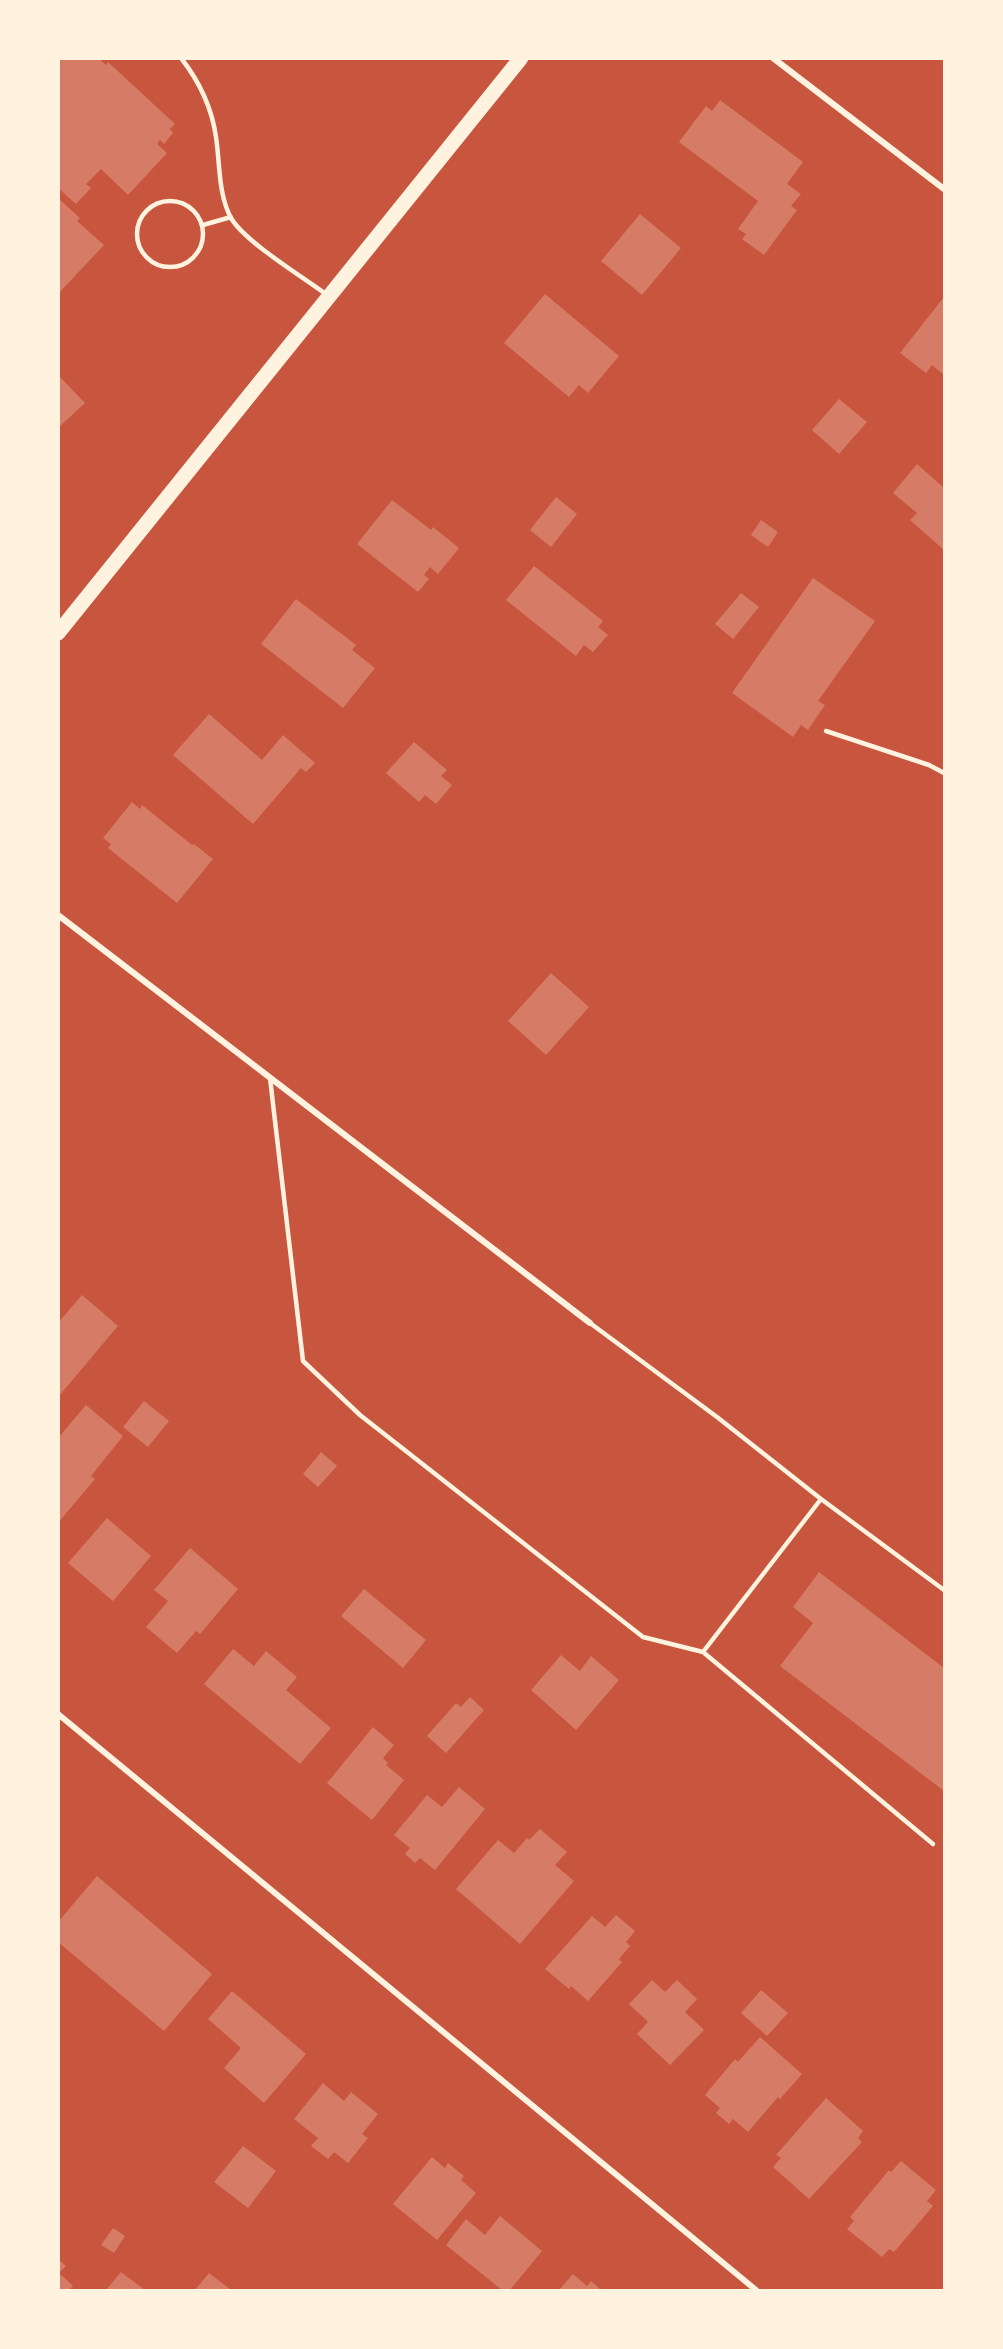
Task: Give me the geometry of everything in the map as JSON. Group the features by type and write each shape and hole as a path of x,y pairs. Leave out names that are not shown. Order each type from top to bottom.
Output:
{"main road":[{"path":"58,633 521,58"}],"street":[{"path":"773,58 945,189"},
{"path":"58,915 590,1323"},
{"path":"58,1714 756,2290"}],"lane":[{"path":"181,58 192,72 207,104 216,135 222,191 231,217 247,237 329,296"},
{"path":"161,202 181,202 198,215 203,225 204,237 195,256 186,264 176,268 154,264 145,257 139,247 138,224 143,214 161,202"},
{"path":"203,225 231,217"},
{"path":"826,731 929,765 945,773"},
{"path":"270,1078 303,1361 360,1415 643,1636 703,1652 933,1844"},
{"path":"590,1323 717,1417 821,1499 945,1590"},
{"path":"703,1652 821,1499"}],"building":[{"path":"58,58 98,58 106,65 108,62 175,124 170,129 173,133 164,144 160,140 157,144 167,153 128,195 101,169 86,184 91,188 76,204 58,188"},
{"path":"720,100 803,162 787,184 801,194 791,206 797,210 764,255 742,239 746,234 738,229 758,201 679,142 706,106 712,111"},
{"path":"58,198 80,218 77,221 104,245 58,294"},
{"path":"640,214 681,248 642,295 601,261"},
{"path":"545,294 619,356 588,393 579,385 569,397 504,343"},
{"path":"944,297 944,375 932,365 926,373 900,353"},
{"path":"58,375 85,403 58,428"},
{"path":"839,399 867,422 839,454 812,430"},
{"path":"917,464 944,488 944,550 910,520 917,513 893,493"},
{"path":"556,497 577,514 551,547 530,530"},
{"path":"392,500 431,530 433,527 459,548 438,574 430,567 424,575 429,579 418,592 357,544"},
{"path":"761,520 778,532 768,547 751,535"},
{"path":"534,566 603,621 598,627 608,635 593,652 584,645 576,656 506,600"},
{"path":"813,578 875,621 818,701 825,705 808,730 801,725 793,737 732,693"},
{"path":"741,593 759,607 733,639 715,624"},
{"path":"296,599 356,645 352,650 375,668 343,708 261,644"},
{"path":"209,714 262,760 283,735 315,763 306,772 301,768 253,824 173,755"},
{"path":"414,742 447,770 441,776 452,785 436,804 425,795 419,802 386,773"},
{"path":"132,802 140,809 142,805 213,859 177,903 108,848 111,844 103,838"},
{"path":"551,973 589,1007 546,1055 508,1021"},
{"path":"82,1295 118,1326 58,1397 58,1323"},
{"path":"144,1401 169,1421 148,1447 123,1427"},
{"path":"86,1405 123,1436 91,1476 95,1479 58,1523 58,1438"},
{"path":"321,1452 337,1466 318,1487 303,1474"},
{"path":"107,1518 151,1556 113,1601 68,1563"},
{"path":"190,1548 238,1589 200,1634 196,1631 177,1653 146,1627 168,1601 154,1590"},
{"path":"819,1572 944,1668 944,1791 780,1666 813,1623 793,1607"},
{"path":"364,1589 426,1640 403,1668 341,1616"},
{"path":"233,1649 254,1666 266,1651 297,1677 286,1690 331,1728 300,1764 204,1684"},
{"path":"561,1655 580,1671 591,1656 619,1680 576,1730 531,1690"},
{"path":"470,1697 484,1710 446,1753 427,1736 456,1703 461,1707"},
{"path":"373,1727 394,1745 383,1758 388,1763 386,1765 404,1780 372,1820 327,1783"},
{"path":"459,1787 485,1809 435,1870 420,1858 415,1863 405,1854 410,1848 394,1835 427,1795 442,1807"},
{"path":"540,1829 567,1852 555,1865 574,1881 520,1944 456,1889 498,1840 514,1853 527,1838 529,1840"},
{"path":"97,1876 212,1974 164,2031 58,1942 58,1922"},
{"path":"616,1915 635,1931 626,1942 630,1946 619,1959 622,1962 588,2001 571,1986 569,1989 545,1969 592,1916 605,1927"},
{"path":"652,1980 665,1992 677,1980 697,1999 685,2012 704,2030 670,2065 637,2034 648,2022 629,2004"},
{"path":"761,1990 788,2013 767,2036 741,2013"},
{"path":"232,1991 306,2054 264,2103 224,2068 241,2048 208,2019"},
{"path":"760,2037 802,2074 780,2099 778,2097 748,2132 733,2119 729,2124 716,2113 720,2108 705,2095 735,2059 738,2062"},
{"path":"323,2083 344,2101 351,2092 378,2114 362,2134 368,2138 348,2163 334,2152 328,2159 311,2146 318,2138 294,2119"},
{"path":"826,2098 863,2131 858,2138 862,2142 809,2199 773,2167 781,2158 776,2155"},
{"path":"243,2146 276,2171 248,2208 214,2182"},
{"path":"432,2157 445,2168 448,2163 464,2176 461,2180 476,2193 437,2240 393,2204"},
{"path":"901,2161 936,2190 927,2201 933,2206 894,2252 889,2249 882,2257 847,2229 854,2221 850,2217 889,2170 891,2172"},
{"path":"500,2216 542,2251 510,2290 502,2290 446,2245 466,2219 485,2235"},
{"path":"113,2228 125,2236 114,2253 101,2245"},
{"path":"58,2259 66,2266 59,2273 73,2286 69,2290 58,2290"},
{"path":"121,2272 145,2290 106,2290"},
{"path":"209,2273 231,2290 195,2290"},
{"path":"573,2274 587,2286 591,2281 601,2290 559,2290"}]}
